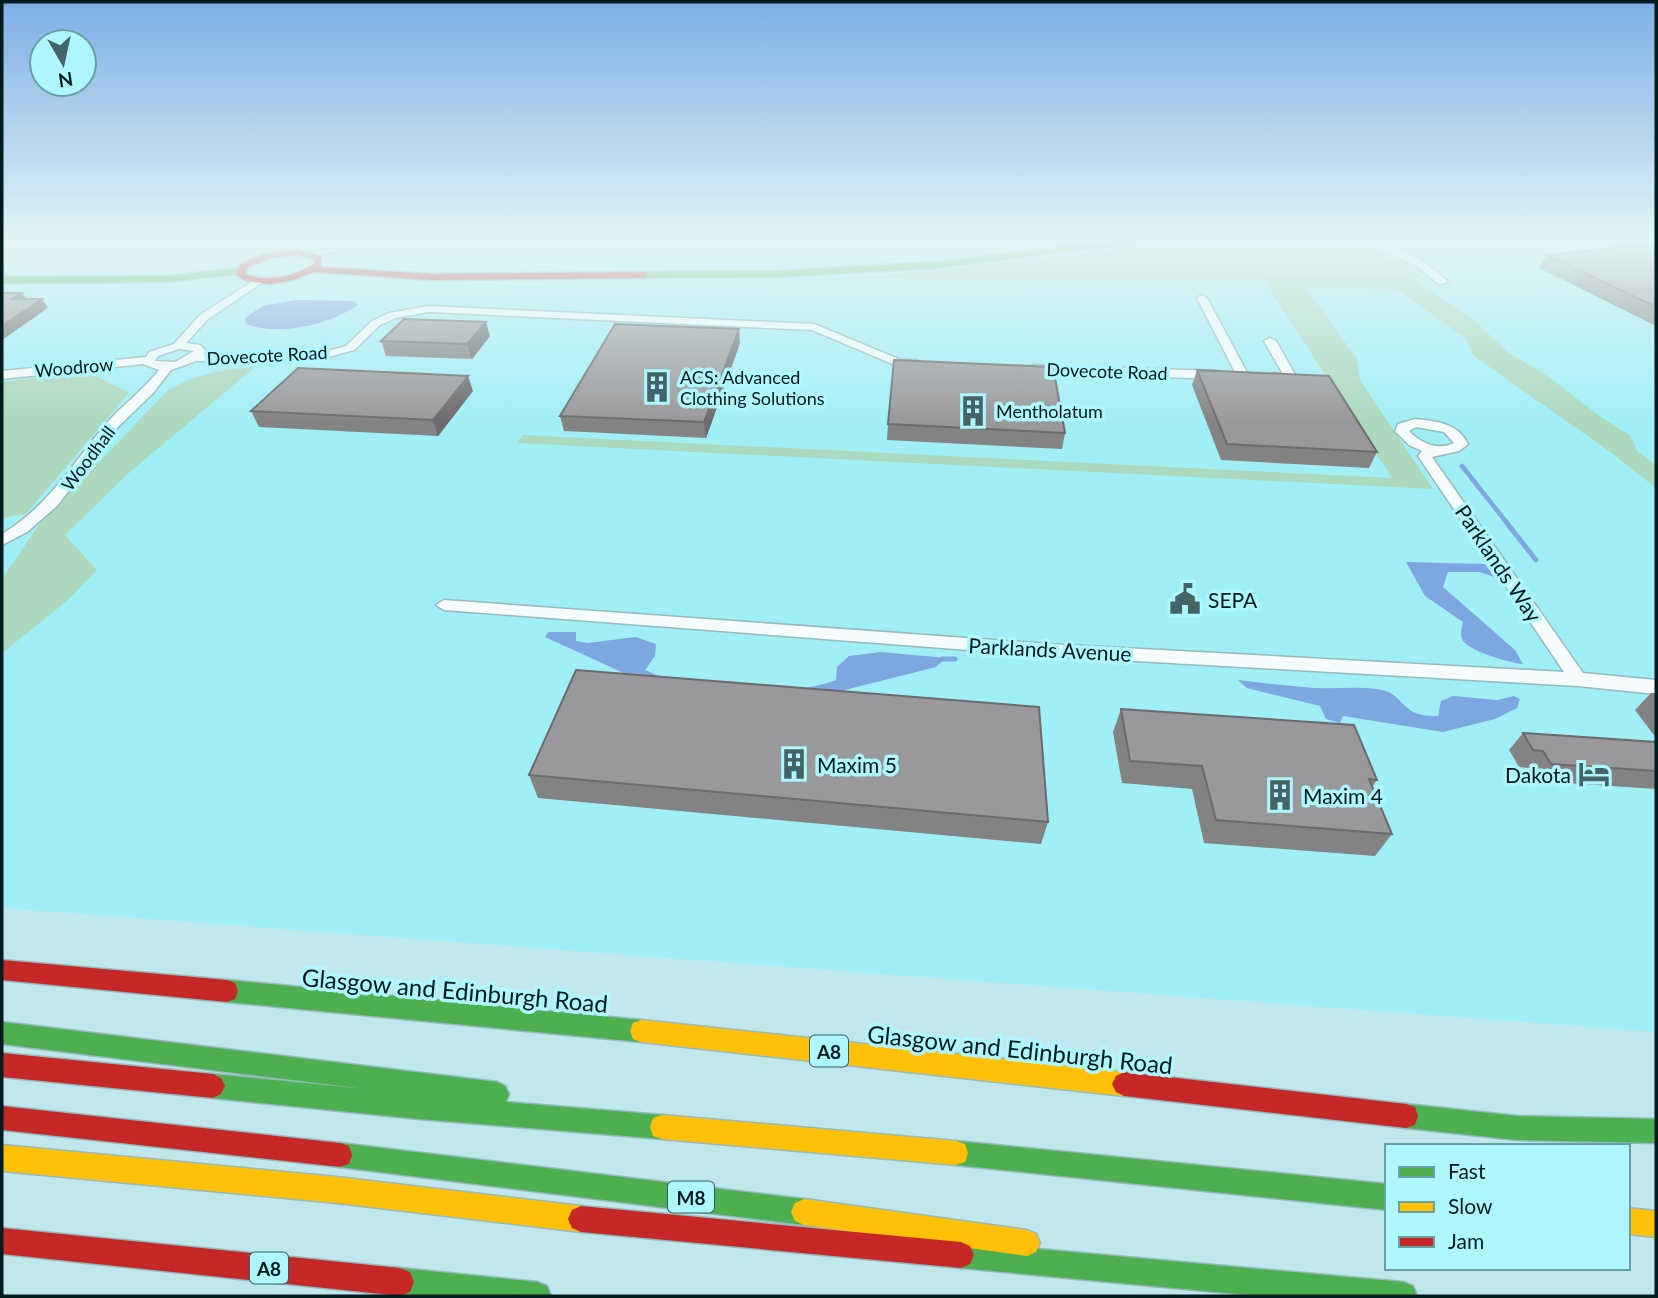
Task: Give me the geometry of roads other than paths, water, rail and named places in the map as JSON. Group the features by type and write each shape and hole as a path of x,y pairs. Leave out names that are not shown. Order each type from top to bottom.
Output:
{"main road":[{"name":"Glasgow and Edinburgh Road","path":"2,970 736,1040 1517,1128 1656,1131"},
{"path":"2,1033 511,1096"},
{"path":"2,1065 419,1107 839,1141 1385,1196"},
{"path":"552,1101 839,1141"},
{"name":"M8","path":"2,1118 378,1158 1038,1244"},
{"name":"M8","path":"2,1158 311,1188 642,1226 1378,1293"},
{"path":"1630,1221 1656,1224"},
{"name":"A8","path":"2,1241 537,1296"},
{"name":"M8","path":"1065,1248 1403,1296"}],"street":[{"path":"178,346 183,337 203,319 228,302"},
{"path":"1204,302 1255,376"},
{"name":"Dovecote Road","path":"195,358 321,356 350,348 376,323 393,315 428,309 814,327 899,363 924,364"},
{"name":"Dovecote Road","path":"1015,368 1291,378 1270,341"},
{"path":"167,367 151,365 147,360 159,351 178,346 199,349 199,355 195,358"},
{"name":"Woodhall","path":"2,540 21,530 55,502 111,426 167,367 195,358"},
{"name":"Woodrow","path":"2,374 147,360"},
{"name":"Parklands Way","path":"1433,449 1425,456 1578,679"},
{"name":"Parklands Avenue","path":"444,605 1035,649 1578,679 1656,687"}],"waterway":[{"path":"1462,466 1507,523"},
{"path":"1506,522 1536,560"},
{"path":"942,659 955,659"}],"place":[{"name":"ACS: Advanced Clothing Solutions","path":"657,387"},
{"name":"Mentholatum","path":"973,411"},
{"name":"SEPA","path":"1185,599"},
{"name":"Maxim 5","path":"794,764"},
{"name":"Dakota","path":"1594,774"},
{"name":"Maxim 4","path":"1280,795"}]}
